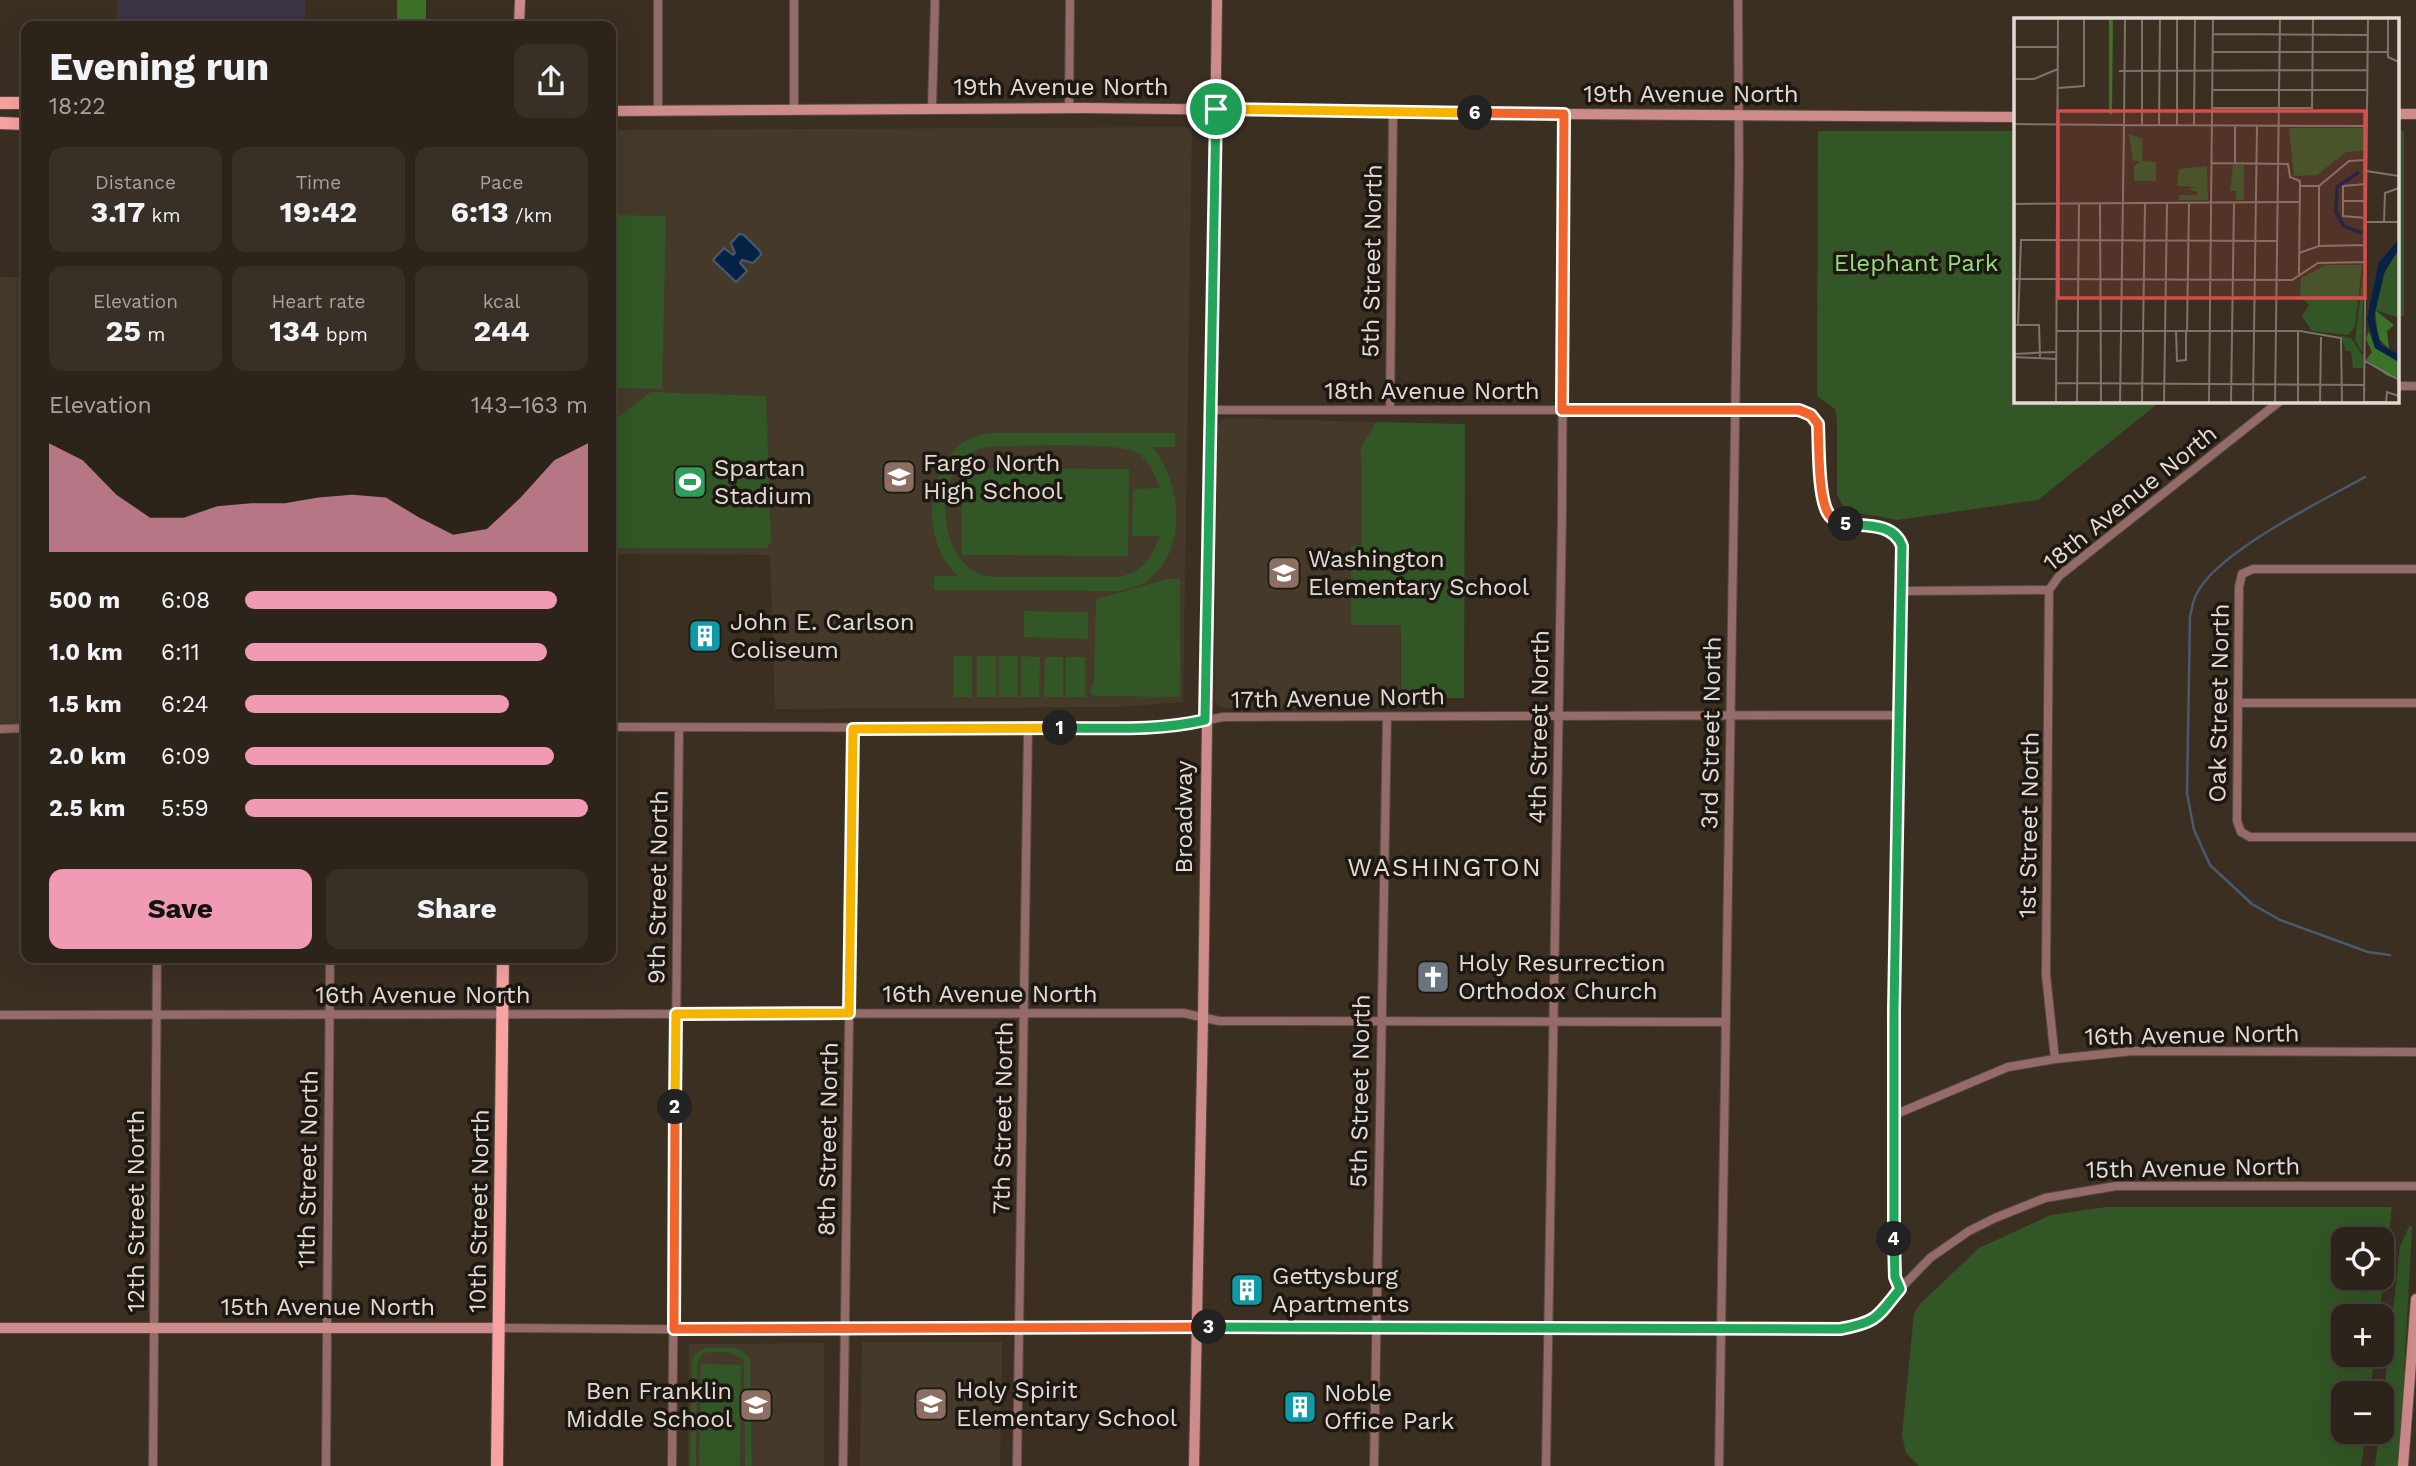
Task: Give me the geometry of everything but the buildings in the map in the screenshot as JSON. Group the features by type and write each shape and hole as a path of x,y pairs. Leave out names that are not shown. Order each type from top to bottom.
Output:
{"main road":[{"path":"0,103 21,103"},
{"path":"0,123 21,124"},
{"name":"10th Street North","path":"497,1466 503,963"}],"street":[{"path":"519,21 520,0"},
{"path":"658,0 658,111"},
{"path":"794,0 794,109"},
{"path":"932,108 934,0"},
{"path":"1069,107 1070,0"},
{"name":"Broadway","path":"1194,1466 1217,0"},
{"name":"3rd Street North","path":"1719,1466 1739,115 1738,0"},
{"name":"19th Avenue North","path":"616,111 1069,107 1393,113 2014,117"},
{"name":"5th Street North","path":"1390,410 1393,113"},
{"name":"4th Street North","path":"1546,1466 1559,716 1564,114"},
{"path":"2398,114 2416,114"},
{"path":"2398,386 2416,386"},
{"name":"18th Avenue North","path":"1212,410 1799,410 1811,415 1818,424 1822,500 1828,514 1846,524 1896,533 1902,546 1902,591 2049,590 2059,576 2279,402"},
{"name":"Oak Street North","path":"2416,569 2253,569 2242,574 2239,581 2237,821 2241,832 2257,837 2416,837"},
{"name":"1st Street North","path":"2049,590 2046,975 2056,1059"},
{"path":"1900,1289 1895,1277 1894,1256 1894,1115 1898,715 1902,591"},
{"path":"2238,703 2416,703"},
{"name":"17th Avenue North","path":"616,727 1115,728 1188,724 1223,717 1898,715"},
{"name":"5th Street North","path":"1374,1466 1387,717"},
{"name":"9th Street North","path":"672,1466 679,727"},
{"path":"0,729 21,728"},
{"name":"7th Street North","path":"1017,1466 1028,728"},
{"name":"8th Street North","path":"843,1466 853,729"},
{"name":"12th Street North","path":"153,1466 157,963"},
{"name":"11th Street North","path":"326,1466 330,963"},
{"name":"16th Avenue North","path":"0,1015 1183,1013 1219,1021 1726,1021"},
{"name":"16th Avenue North","path":"1894,1115 2008,1067 2056,1059 2133,1051 2416,1052"},
{"name":"15th Avenue North","path":"0,1328 674,1329 1019,1326 1840,1329 1862,1325 1875,1319 1930,1258 1969,1231 2045,1198 2116,1186 2416,1186"},
{"path":"2403,1466 2416,1299"}],"shaded area":[{"path":"117,0 305,0 305,21 117,21"},
{"name":"Fargo North High School","path":"1192,127 1183,702 1119,707 775,709 770,555 616,554 616,130"},
{"path":"0,277 21,277 21,723 0,723"},
{"name":"Washington Elementary School","path":"1228,418 1376,422 1361,447 1362,546 1351,546 1351,624 1401,625 1400,708 1218,706 1215,700 1217,426"},
{"name":"Holy Spirit Elementary School","path":"862,1342 1002,1342 1000,1466 860,1466"},
{"name":"Ben Franklin Middle School","path":"824,1343 824,1466 688,1466 689,1344"}],"green space":[{"path":"397,0 426,0 426,21 397,21"},
{"name":"Elephant Park","path":"1818,131 2014,131 2014,402 2160,402 2038,500 1897,520 1853,512 1844,507 1837,495 1835,409 1817,396"},
{"path":"2398,131 2404,131 2404,316 2398,316"},
{"path":"616,215 666,216 662,389 616,388"},
{"name":"Spartan Stadium","path":"651,392 766,396 771,542 766,548 616,548 616,418"},
{"path":"1376,422 1465,424 1464,698 1401,698 1401,625 1351,625 1351,546 1362,545 1361,447"},
{"path":"990,433 1175,433 1175,447 1152,447 1170,478 1176,515 1170,552 1161,567 1141,584 1117,591 934,590 934,576 958,576 938,547 933,529 934,491 939,474 960,445","holes":["994,446 1110,447 1141,455 1151,468 1160,488 1133,489 1132,536 1160,536 1153,552 1138,570 1114,577 992,577 970,568 958,555 951,541 945,510 947,494 958,466 971,453"]},
{"path":"962,468 1129,469 1128,556 962,555"},
{"path":"1168,579 1180,579 1180,697 1090,694 1094,684 1096,599"},
{"path":"1024,611 1088,612 1088,639 1024,637"},
{"path":"954,656 972,656 972,697 954,697"},
{"path":"977,656 996,656 996,697 977,697"},
{"path":"999,656 1018,656 1018,697 999,697"},
{"path":"1021,656 1040,657 1039,697 1021,697"},
{"path":"1045,657 1063,657 1063,697 1044,697"},
{"path":"1066,657 1085,657 1085,697 1066,697"},
{"path":"2106,1207 2392,1207 2390,1227 2331,1227 2331,1290 2382,1290 2380,1304 2331,1304 2331,1367 2373,1367 2372,1381 2331,1381 2331,1444 2364,1444 2361,1466 1919,1466 1906,1453 1902,1435 1914,1313 1921,1303 1979,1248 2051,1215"},
{"path":"2410,1225 2399,1466 2375,1466 2378,1444 2394,1444 2394,1381 2385,1381 2387,1367 2394,1367 2394,1304 2400,1246"},
{"path":"705,1348 736,1349 750,1359 752,1466 745,1466 744,1360 730,1354 712,1352 703,1354 697,1364 696,1466 690,1466 692,1360 695,1354"},
{"path":"701,1364 741,1365 740,1466 699,1466"}],"water":[{"path":"739,234 744,235 761,255 753,263 742,260 740,263 747,271 736,282 713,260 724,248 733,255 735,253 731,243"}],"waterway":[{"path":"2365,477 2247,545 2207,579 2196,595 2190,616 2187,793 2194,830 2210,865 2252,904 2280,920 2368,952 2390,955"}],"place":[{"name":"Fargo North High School","path":"899,477"},
{"name":"Spartan Stadium","path":"690,482"},
{"name":"Washington Elementary School","path":"1284,573"},
{"name":"John E. Carlson Coliseum","path":"705,636"},
{"name":"Holy Resurrection Orthodox Church","path":"1433,977"},
{"name":"Gettysburg Apartments","path":"1247,1290"},
{"name":"Holy Spirit Elementary School","path":"931,1404"},
{"name":"Ben Franklin Middle School","path":"756,1405"},
{"name":"Noble Office Park","path":"1300,1407"}],"district":[{"name":"WASHINGTON","path":"1445,867"}],"route":[{"path":"1216,109 1564,114 1562,410 1799,410 1811,415 1818,424 1822,500 1828,514 1846,524 1896,533 1900,540 1902,591 1894,1011 1894,1256 1895,1277 1900,1289 1875,1319 1862,1325 1840,1329 1104,1325 674,1329 676,1014 849,1013 853,729 1115,728 1188,724 1205,720 1216,109"}]}
